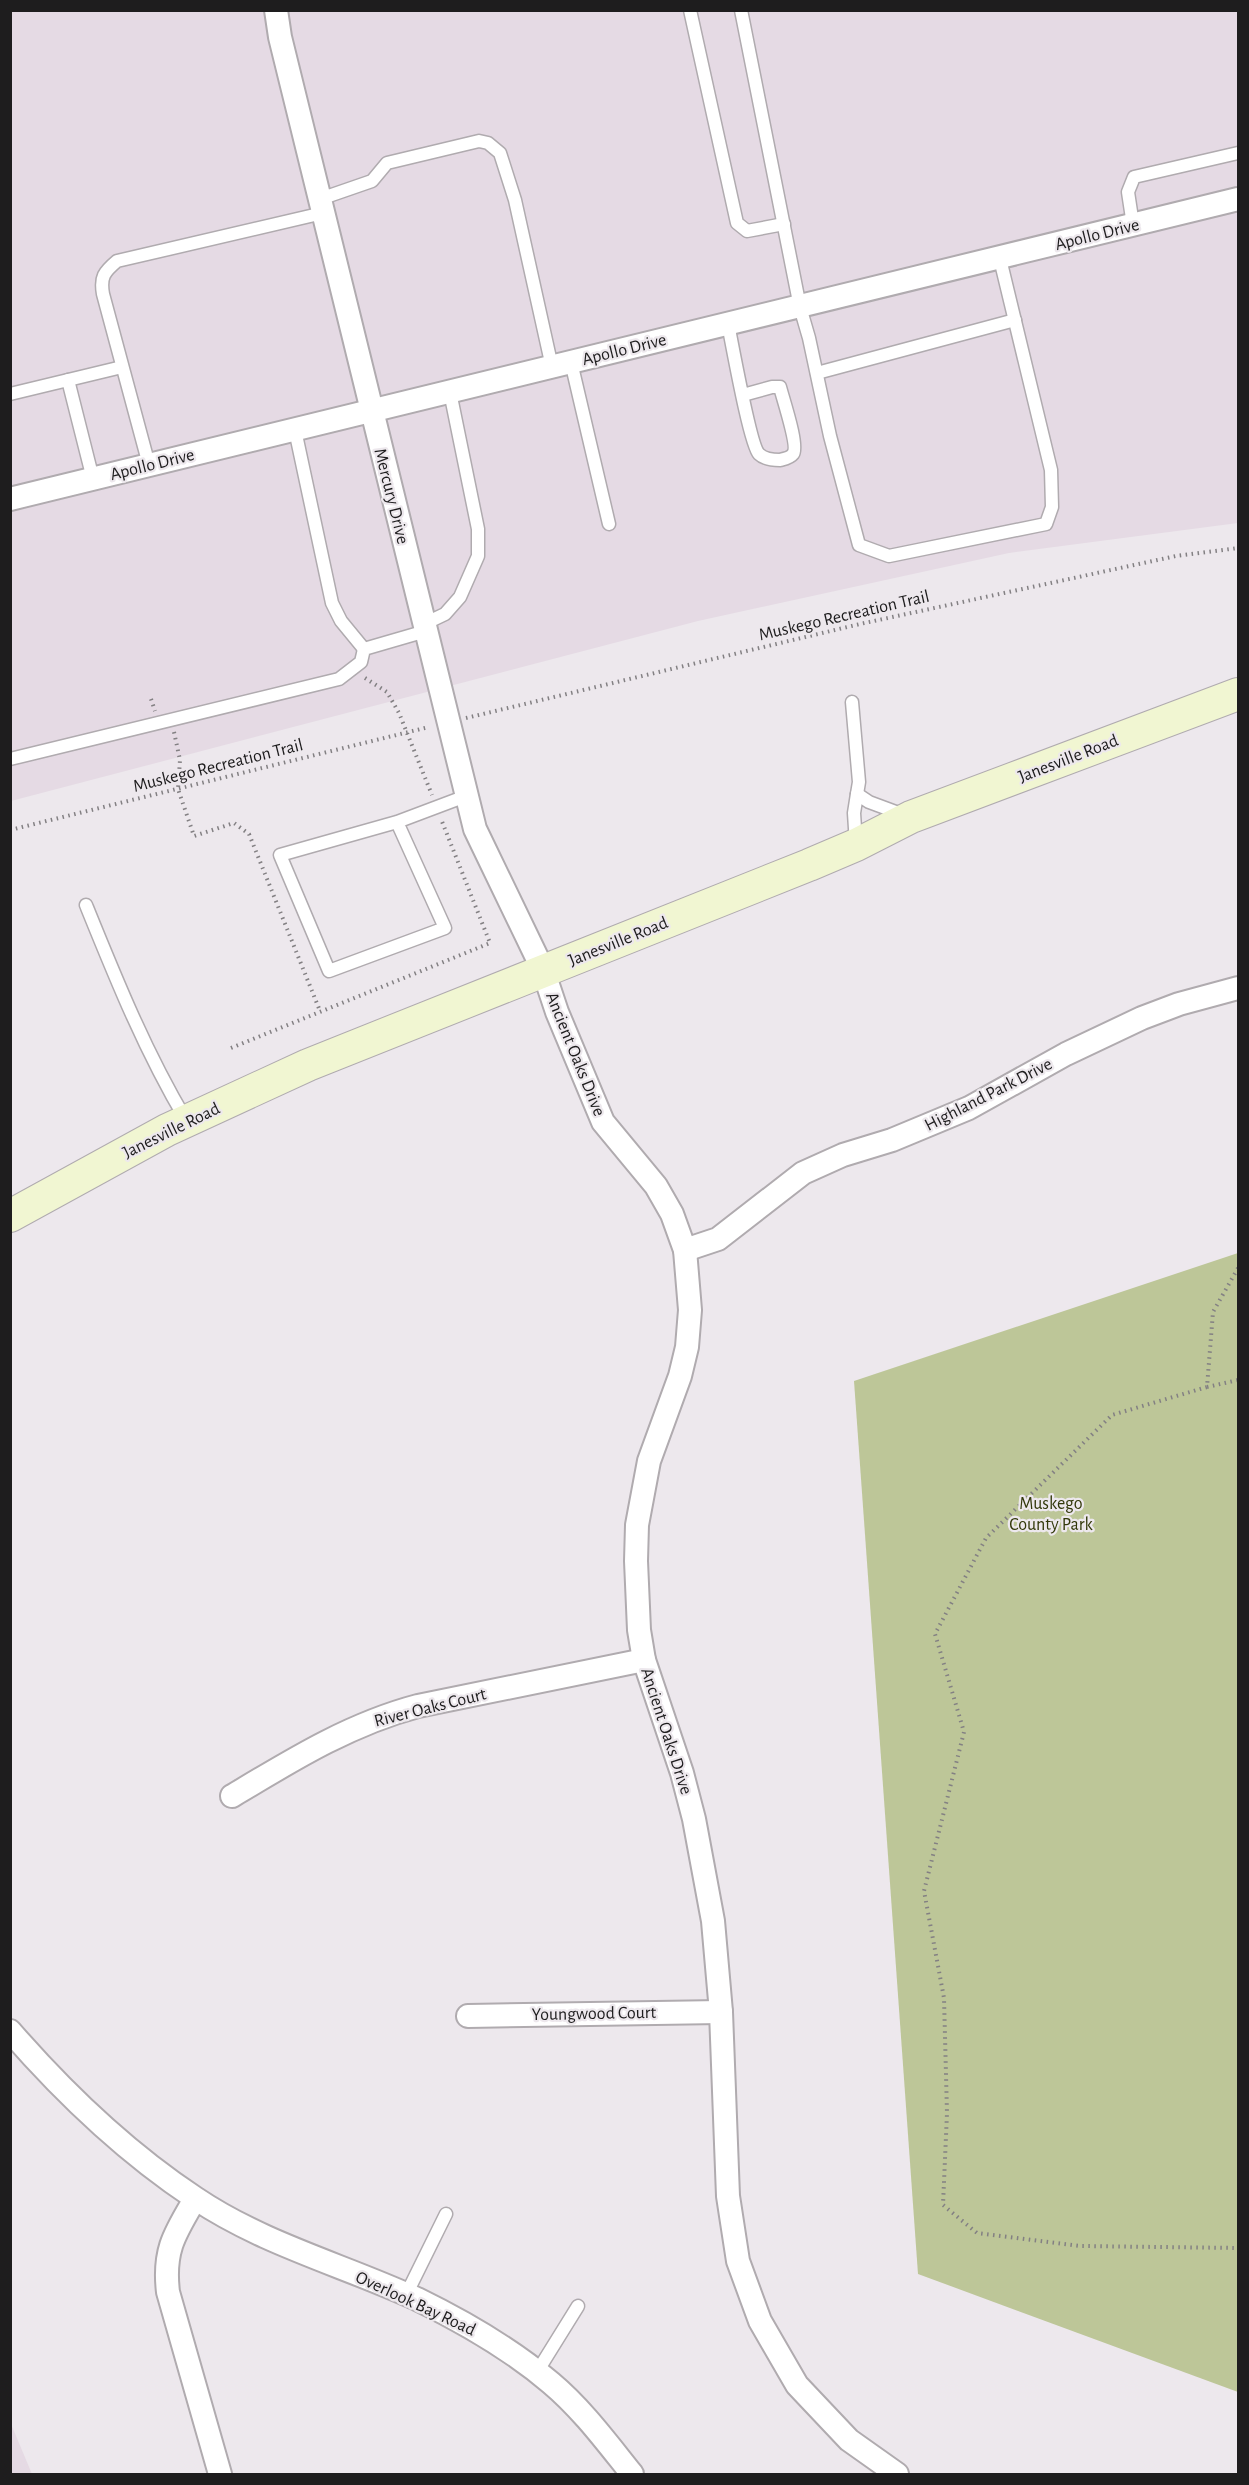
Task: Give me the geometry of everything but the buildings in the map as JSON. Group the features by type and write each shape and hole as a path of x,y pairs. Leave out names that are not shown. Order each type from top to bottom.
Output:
{"main road":[{"name":"Janesville Road","path":"10,1215 187,1121 308,1065 452,1010 543,970 856,845 911,818 1239,694"}],"street":[{"name":"Mercury Drive","path":"276,10 280,37 321,206 475,829 543,970"},
{"name":"Apollo Drive","path":"10,499 1239,200"},
{"name":"Ancient Oaks Drive","path":"543,970 557,1012 603,1122 656,1186 672,1214 685,1250 690,1310 687,1347 680,1376 649,1461 637,1525 639,1630 644,1660 682,1773 702,1852 714,1921 721,2012 728,2196 738,2261 760,2321 797,2385 849,2440 897,2475"},
{"name":"Highland Park Drive","path":"685,1250 718,1239 771,1197 813,1168 843,1155 892,1140 969,1107 1066,1054 1142,1018 1179,1004 1239,987"},
{"name":"River Oaks Court","path":"232,1796 309,1750 384,1715 644,1660"},
{"name":"Youngwood Court","path":"468,2016 721,2012"},
{"name":"Overlook Bay Road","path":"10,2031 106,2128 138,2156 195,2199 286,2247 406,2295 478,2331 537,2372 569,2400 632,2475"},
{"path":"195,2199 175,2232 166,2269 168,2292 220,2475"}],"lane":[{"path":"690,10 737,223 747,231 783,224"},
{"path":"741,10 800,307 830,436 859,545 889,556 1046,524 1052,507 1051,470 1000,259"},
{"path":"149,465 100,280 105,272 117,261 321,206 372,181 387,163 479,141 488,143 500,153 609,524"},
{"path":"1132,225 1128,192 1134,177 1239,153"},
{"path":"817,373 1015,320"},
{"path":"728,324 743,395 758,454 777,460 793,454 795,449 780,387 743,395"},
{"path":"10,394 123,367"},
{"path":"68,380 93,479"},
{"path":"364,649 425,627 445,614 460,597 478,556 478,529 450,392"},
{"path":"295,430 332,603 341,621 364,649"},
{"path":"10,759 339,679 361,662 364,649"},
{"path":"852,702 859,782 854,813 856,845"},
{"path":"857,794 869,802 911,818"},
{"path":"397,822 445,928 329,971 280,855 397,822 466,796"},
{"path":"86,904 158,1073 187,1121"},
{"path":"406,2295 446,2214"},
{"path":"537,2372 578,2306"}],"path":[{"name":"Muskego Recreation Trail","path":"458,720 860,624 1176,556 1239,548"},
{"path":"231,1048 490,943 399,713 387,692 373,681 348,672"},
{"name":"Muskego Recreation Trail","path":"10,830 431,726"},
{"path":"179,776 178,789 194,836 234,823 249,834 320,1011"},
{"path":"1207,1387 1213,1312 1239,1268"},
{"path":"1239,1380 1112,1415 986,1538 935,1634 964,1732 924,1891 944,1998 947,2113 943,2205 977,2233 1080,2246 1239,2248"}],"shaded area":[{"path":"11,11 1238,11 1238,523 1009,553 698,621 11,801"},
{"path":"11,2424 32,2474 11,2474"}],"green space":[{"name":"Muskego County Park","path":"1238,1253 1238,2392 918,2274 854,1381"}]}
